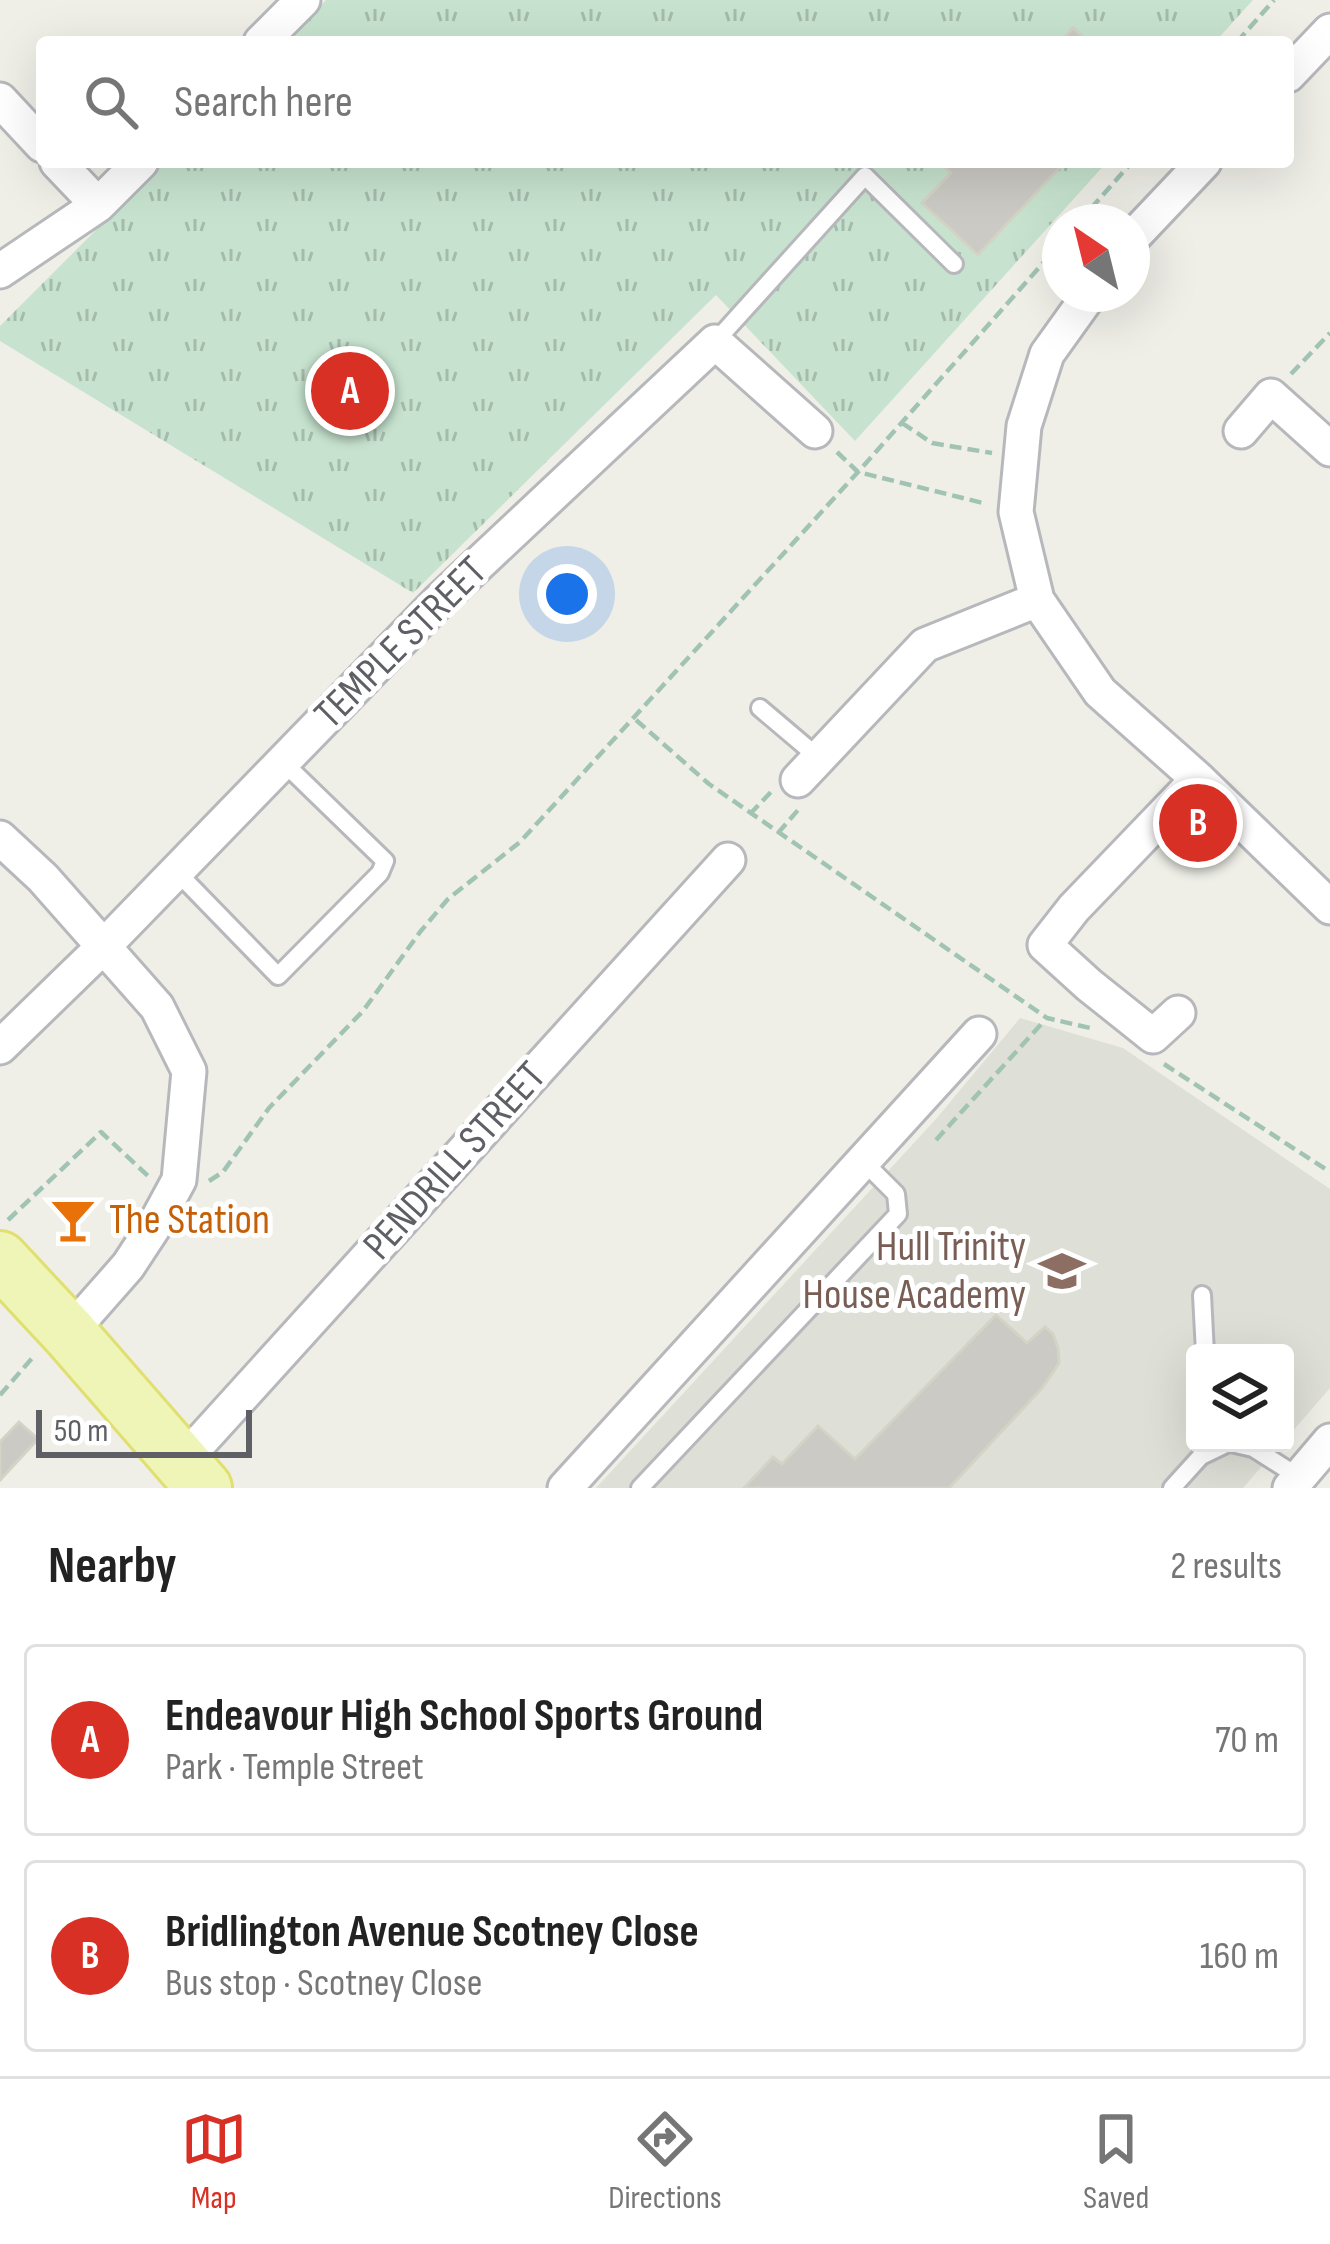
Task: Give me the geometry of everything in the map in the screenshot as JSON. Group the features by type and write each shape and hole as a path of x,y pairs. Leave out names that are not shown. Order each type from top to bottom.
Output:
{"main road":[{"path":"0,1259 193,1475"}],"street":[{"path":"1294,69 1330,31"},
{"path":"0,100 36,139"},
{"path":"64,168 98,205"},
{"path":"0,271 98,205 135,168"},
{"path":"1150,219 1198,168"},
{"path":"1077,312 1047,354 1024,426 1016,512 1037,600 1100,692 1198,778 1330,907"},
{"path":"715,342 815,431"},
{"name":"TEMPLE STREET","path":"0,1047 438,602 715,342"},
{"path":"1241,431 1271,396 1330,449"},
{"path":"809,769 925,645 1037,600"},
{"path":"1178,1013 1153,1036 1045,945 1074,908 1198,778"},
{"path":"0,838 43,878 158,1007 189,1071 175,1188 128,1266 65,1329"},
{"name":"PENDRILL STREET","path":"193,1475 728,860"},
{"path":"565,1488 979,1034"},
{"path":"1295,1483 1330,1441"}],"lane":[{"path":"715,342 865,176 954,264"},
{"path":"760,707 809,769"},
{"path":"176,872 278,976 380,873 385,861 283,762"},
{"path":"640,1488 898,1214 896,1194 862,1160"},
{"path":"1202,1295 1205,1344"},
{"path":"1172,1488 1209,1452"},
{"path":"1258,1452 1295,1483"}],"path":[{"path":"1242,36 1274,0"},
{"path":"1095,204 1127,168"},
{"path":"0,1228 100,1132 175,1188 213,1180 224,1172 269,1108 363,1011 448,899 520,842 1042,264"},
{"path":"1271,396 1330,333"},
{"path":"902,423 921,438 946,448 1021,457"},
{"path":"815,431 858,472 1016,512"},
{"path":"634,718 709,784 1047,1018 1101,1031"},
{"path":"936,1140 1047,1018"},
{"path":"1158,1061 1330,1172"},
{"path":"0,1395 65,1329"}],"shaded area":[{"name":"Hull Trinity House Academy","path":"1020,1018 1123,1048 1330,1189 1330,1388 1294,1430 1294,1344 1186,1344 1186,1452 1274,1452 1243,1488 596,1488 936,1119"}],"green space":[{"path":"326,0 1253,0 1220,36 290,36"},
{"path":"158,168 1102,168 1069,204 1042,204 1042,234 855,441 716,295 413,593 0,341 0,326"}],"building":[{"path":"946,168 1059,168 978,255 922,203 951,173"},
{"path":"996,1315 1027,1343 1045,1327 1053,1334 1059,1363 1042,1388 949,1488 744,1488 773,1457 782,1464 818,1426 855,1459"},
{"path":"19,1422 38,1439 0,1480 0,1442"}],"place":[{"name":"Endeavour High School Sports Ground","path":"350,391"},
{"name":"Bridlington Avenue Scotney Close","path":"1198,823"},
{"name":"The Station","path":"73,1220"},
{"name":"Hull Trinity House Academy","path":"1062,1271"}]}
